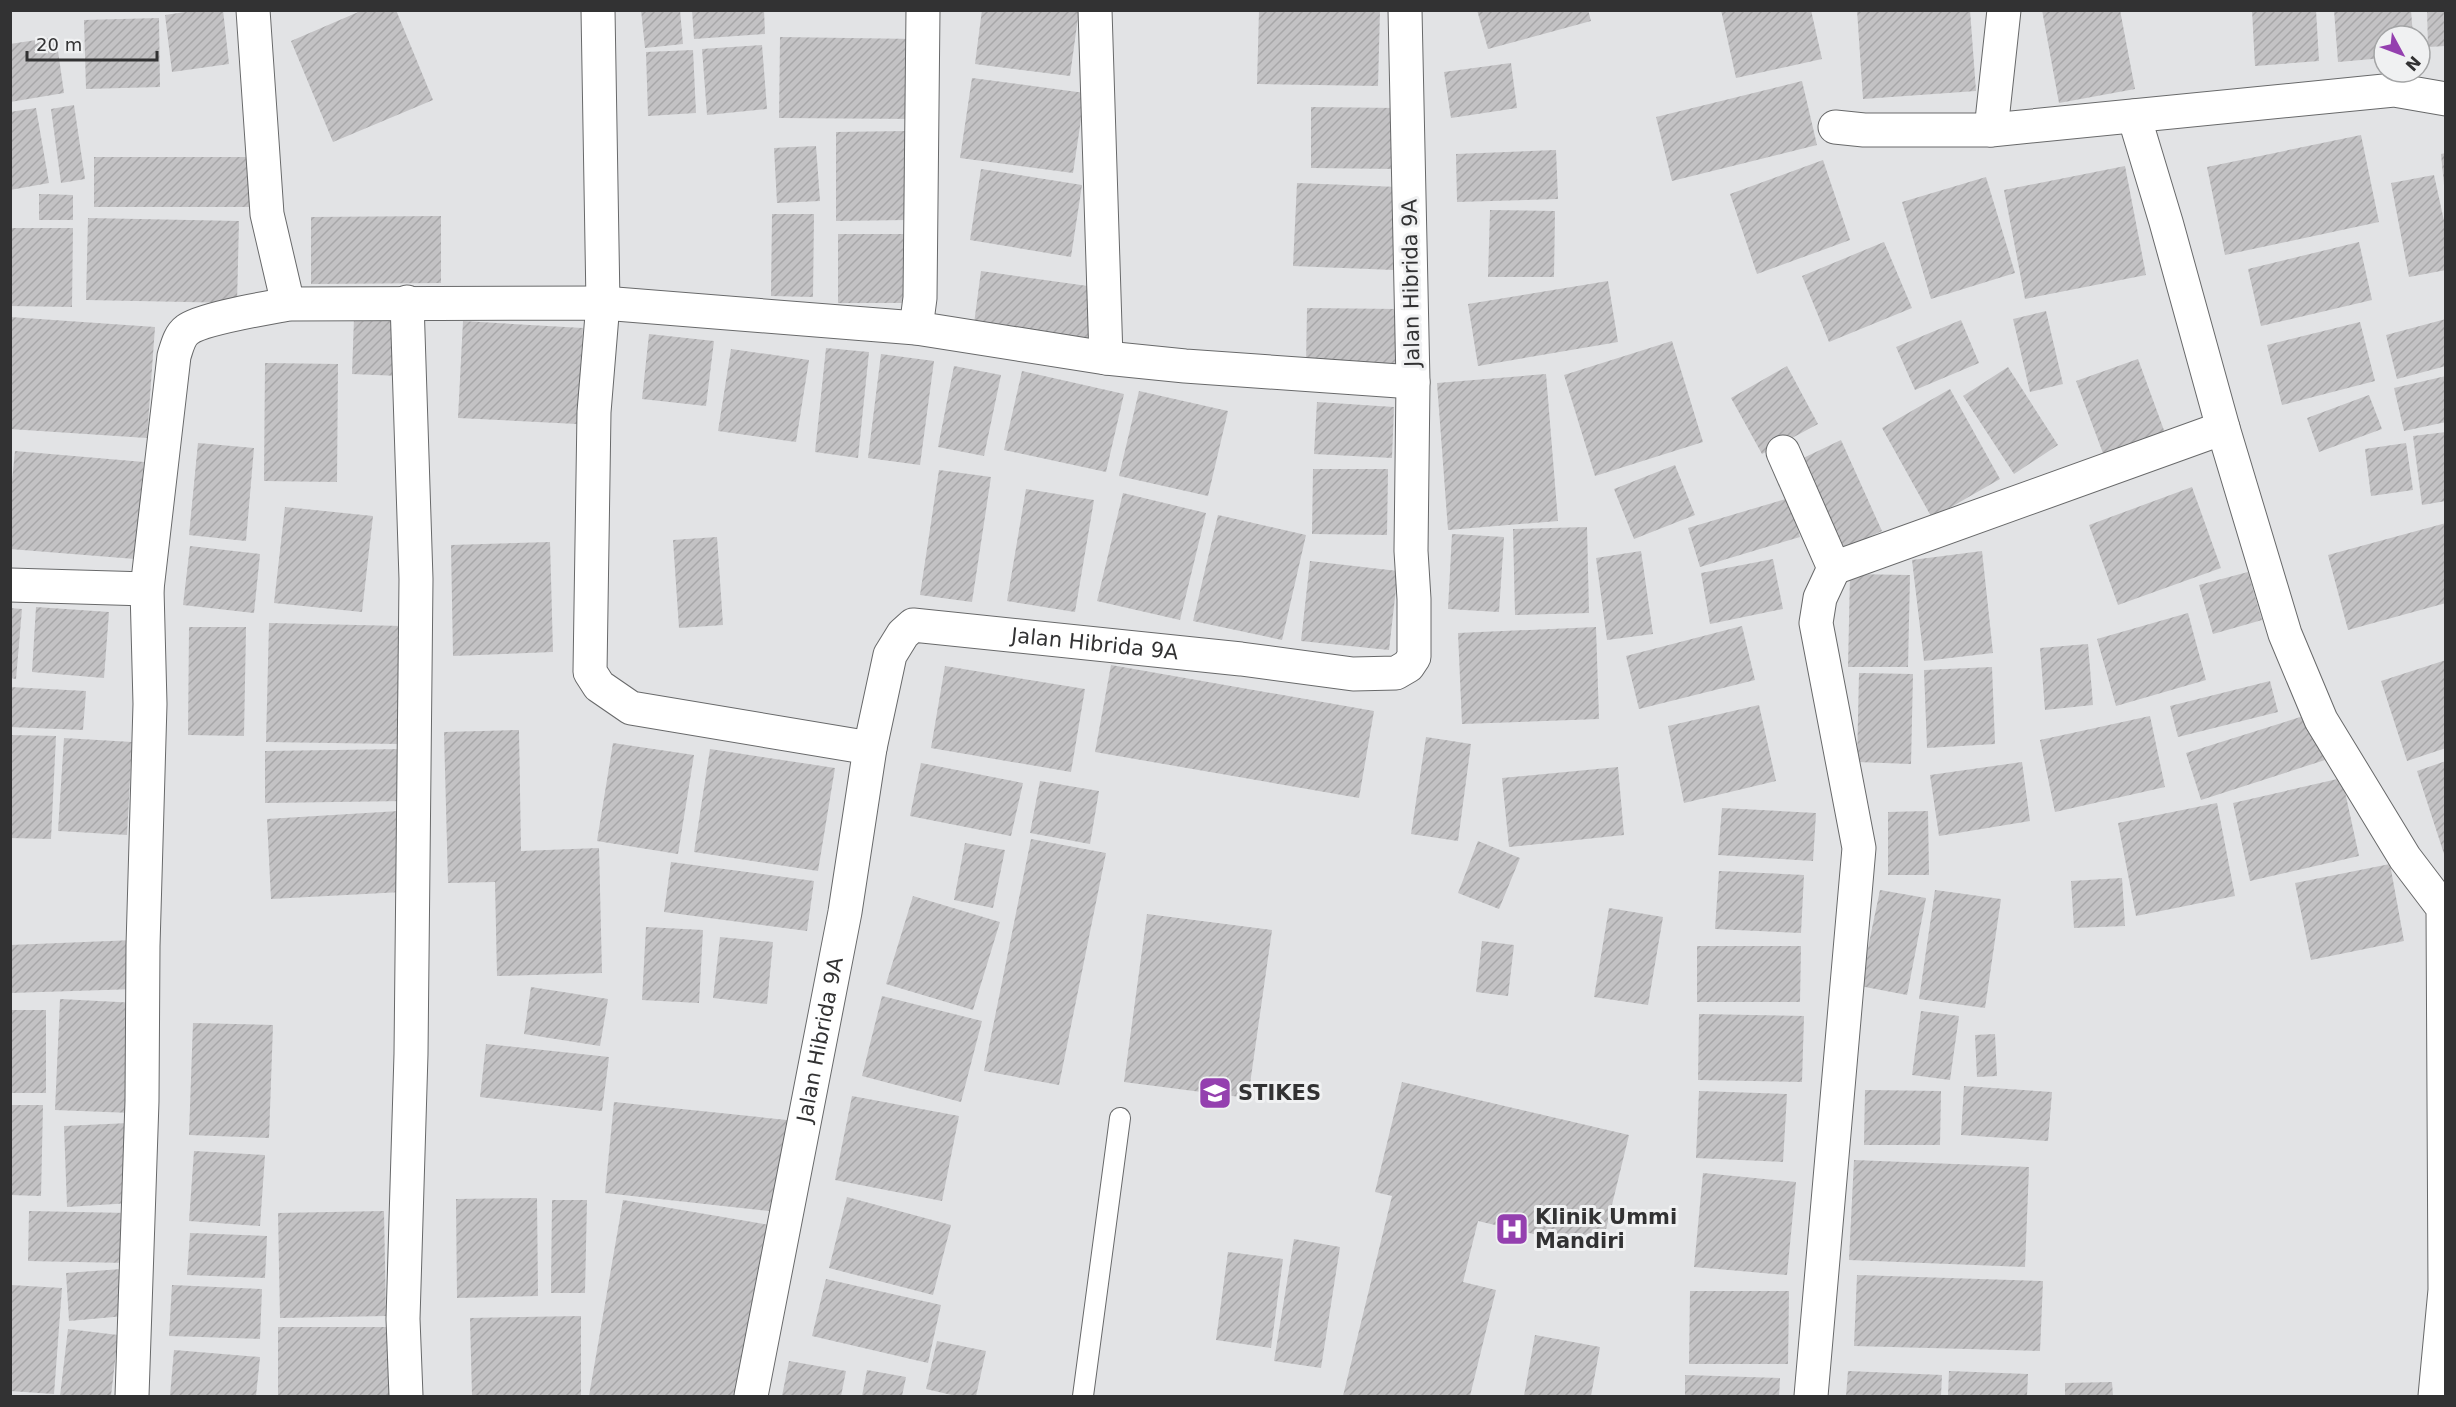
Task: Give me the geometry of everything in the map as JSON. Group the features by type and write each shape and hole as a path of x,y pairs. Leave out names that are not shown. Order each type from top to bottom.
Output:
{"street":[{"path":"253,10 267,214 288,304"},
{"path":"598,10 603,303 594,412 590,672 599,686 631,708 870,748"},
{"path":"916,328 920,298 923,10"},
{"path":"1095,10 1106,358"},
{"name":"Jalan Hibrida 9A","path":"751,1396 845,912 870,748 890,655 903,634 913,625 1230,658 1353,674 1396,673 1408,666 1414,657 1411,551 1413,382 1405,10"},
{"path":"1991,130 2004,10"},
{"path":"1835,127 1864,130 1991,130 2394,90 2445,99"},
{"path":"2134,116 2223,428 2285,634 2321,720 2405,858 2444,907 2445,1290 2435,1396"},
{"path":"406,1396 403,1319 411,1054 416,579 407,302"},
{"path":"132,1396 142,1101 143,946 150,704 147,589 174,356 180,339 187,330 200,324 288,304 603,303 916,328 1106,358 1185,366 1413,382"},
{"path":"1811,1396 1859,848 1816,623 1820,598 1834,568 2223,428"},
{"path":"1783,452 1834,568"},
{"path":"10,585 147,589"}],"lane":[{"path":"1083,1396 1120,1118"}],"building":[{"path":"199,10 223,10 229,64 172,72 165,15"},
{"path":"363,10 396,10 433,100 333,142 291,41"},
{"path":"641,10 680,10 683,44 645,48"},
{"path":"692,10 764,10 765,34 694,39"},
{"path":"982,10 1079,10 1070,76 975,64"},
{"path":"1259,10 1380,10 1378,86 1257,84"},
{"path":"1477,10 1588,10 1591,21 1488,49"},
{"path":"1721,10 1811,10 1822,59 1736,78"},
{"path":"1857,10 1970,10 1976,91 1863,99"},
{"path":"2042,10 2120,10 2135,89 2059,103"},
{"path":"2252,10 2316,10 2319,61 2255,66"},
{"path":"2334,10 2411,10 2412,24 2372,24 2372,59 2338,62"},
{"path":"2427,10 2446,10 2446,46 2432,47 2432,24 2427,24"},
{"path":"159,18 160,87 86,89 84,20"},
{"path":"56,37 64,93 10,102 10,44"},
{"path":"780,37 917,39 915,119 779,118"},
{"path":"762,45 767,109 707,115 702,49"},
{"path":"693,50 696,113 648,116 646,52"},
{"path":"1511,63 1517,108 1451,118 1444,72"},
{"path":"972,78 1085,93 1073,173 960,158"},
{"path":"1802,81 1817,145 1672,181 1656,117"},
{"path":"74,105 85,179 61,183 51,109"},
{"path":"1311,107 1397,108 1396,169 1311,168"},
{"path":"36,108 49,183 10,190 10,112"},
{"path":"907,131 908,220 836,221 836,132"},
{"path":"2361,135 2379,222 2225,255 2207,167"},
{"path":"816,146 820,201 777,203 774,148"},
{"path":"1556,150 1558,199 1457,202 1456,154"},
{"path":"2446,153 2446,185 2444,185 2441,154"},
{"path":"94,157 254,157 254,207 94,207"},
{"path":"1823,160 1850,240 1757,274 1730,194"},
{"path":"2125,166 2146,275 2025,299 2004,190"},
{"path":"981,169 1082,185 1071,257 970,240"},
{"path":"2434,175 2446,230 2446,270 2409,277 2391,183"},
{"path":"1986,177 2015,273 1931,299 1902,202"},
{"path":"1297,183 1398,187 1394,270 1293,266"},
{"path":"39,194 73,195 73,220 39,220"},
{"path":"1490,210 1555,211 1554,277 1488,277"},
{"path":"772,214 814,214 813,297 771,296"},
{"path":"441,216 441,283 311,284 311,217"},
{"path":"88,218 239,221 237,303 86,300"},
{"path":"10,228 73,228 72,307 10,306"},
{"path":"838,234 911,234 911,303 838,303"},
{"path":"1884,242 1912,308 1829,342 1802,276"},
{"path":"2359,242 2372,300 2261,326 2248,269"},
{"path":"981,271 1102,288 1093,347 973,331"},
{"path":"1608,281 1618,342 1478,366 1468,304"},
{"path":"1307,308 1398,309 1396,368 1306,366"},
{"path":"2046,311 2063,384 2030,392 2013,319"},
{"path":"10,317 155,327 147,438 10,429"},
{"path":"354,318 401,319 400,376 352,374"},
{"path":"2446,319 2446,366 2397,379 2386,335"},
{"path":"1961,320 1979,363 1915,390 1896,347"},
{"path":"463,321 583,328 577,424 458,418"},
{"path":"2360,322 2375,381 2282,405 2267,345"},
{"path":"649,334 714,341 706,406 642,399"},
{"path":"1672,341 1703,442 1595,476 1564,375"},
{"path":"826,348 869,352 858,458 815,452"},
{"path":"731,349 809,360 796,442 718,431"},
{"path":"881,354 934,361 920,465 868,458"},
{"path":"2138,359 2165,433 2104,456 2076,381"},
{"path":"265,363 338,364 337,482 264,481"},
{"path":"954,366 1001,375 984,456 938,447"},
{"path":"1787,366 1818,424 1762,454 1731,398"},
{"path":"2008,367 2058,445 2014,474 1963,396"},
{"path":"1022,371 1124,394 1106,472 1004,450"},
{"path":"1546,374 1558,521 1448,530 1437,383"},
{"path":"2446,376 2446,422 2404,431 2394,388"},
{"path":"1950,389 2000,479 1932,518 1882,428"},
{"path":"1139,391 1228,411 1208,496 1119,476"},
{"path":"2369,395 2382,429 2319,452 2307,418"},
{"path":"1317,402 1394,407 1392,458 1314,454"},
{"path":"2446,432 2446,501 2422,505 2413,436"},
{"path":"1841,440 1882,531 1839,551 1797,461"},
{"path":"198,443 254,448 246,541 189,535"},
{"path":"2406,443 2413,490 2371,496 2365,449"},
{"path":"15,451 144,462 135,559 10,549 10,500"},
{"path":"1675,465 1695,515 1634,539 1614,489"},
{"path":"1313,469 1388,469 1387,535 1312,534"},
{"path":"939,470 991,477 972,602 920,595"},
{"path":"2192,487 2221,568 2118,605 2089,525"},
{"path":"1026,489 1094,500 1075,612 1007,601"},
{"path":"1123,493 1206,513 1180,620 1097,601"},
{"path":"1789,498 1800,537 1700,567 1688,528"},
{"path":"285,507 373,516 362,612 274,603"},
{"path":"1218,515 1306,535 1282,640 1193,621"},
{"path":"2446,523 2446,603 2348,630 2328,555"},
{"path":"1587,527 1589,613 1515,615 1513,529"},
{"path":"1452,534 1504,537 1499,612 1448,609"},
{"path":"717,537 723,625 679,628 673,540"},
{"path":"550,542 553,652 453,656 451,545"},
{"path":"190,546 260,554 254,613 183,605"},
{"path":"1641,551 1653,634 1607,640 1596,558"},
{"path":"1982,551 1993,653 1924,661 1912,560"},
{"path":"1773,559 1783,609 1710,624 1701,573"},
{"path":"1310,561 1398,571 1389,650 1301,641"},
{"path":"2248,572 2262,620 2213,634 2199,585"},
{"path":"1850,574 1910,575 1908,667 1848,667"},
{"path":"36,607 109,612 104,678 32,672"},
{"path":"10,608 22,609 16,679 10,678"},
{"path":"2188,613 2206,680 2116,706 2097,639"},
{"path":"269,623 402,626 398,744 266,742"},
{"path":"1742,626 1755,680 1639,709 1626,656"},
{"path":"189,627 246,627 244,736 188,735"},
{"path":"1596,627 1599,719 1462,724 1458,633"},
{"path":"2088,644 2093,705 2045,710 2040,648"},
{"path":"2446,660 2446,748 2407,761 2381,681"},
{"path":"1111,665 1374,711 1359,798 1095,752"},
{"path":"945,666 1085,689 1071,772 931,748"},
{"path":"1992,667 1995,744 1927,748 1924,670"},
{"path":"1859,673 1913,674 1911,764 1857,762"},
{"path":"2270,681 2278,712 2178,737 2170,706"},
{"path":"10,687 86,691 83,730 10,727"},
{"path":"1759,705 1776,781 1684,803 1668,726"},
{"path":"2310,714 2325,760 2201,800 2186,753"},
{"path":"2150,716 2165,787 2055,812 2040,740"},
{"path":"519,730 521,851 599,848 602,973 497,976 495,882 448,883 444,732"},
{"path":"10,735 56,736 51,839 10,838"},
{"path":"1426,737 1471,744 1458,841 1411,834"},
{"path":"64,738 132,742 127,835 58,831"},
{"path":"613,743 694,755 678,854 597,841"},
{"path":"406,749 406,801 265,803 265,751"},
{"path":"710,749 835,768 818,871 694,852"},
{"path":"2446,761 2446,857 2445,857 2417,771"},
{"path":"2022,762 2030,821 1939,836 1930,775"},
{"path":"921,763 1023,783 1011,836 910,816"},
{"path":"1618,767 1624,835 1509,847 1502,778"},
{"path":"2342,778 2359,856 2250,881 2233,803"},
{"path":"1040,781 1099,791 1090,844 1030,833"},
{"path":"2217,803 2235,896 2136,916 2118,823"},
{"path":"1722,808 1816,813 1813,861 1718,855"},
{"path":"399,811 402,892 271,899 267,819"},
{"path":"1928,811 1929,875 1888,875 1888,812"},
{"path":"1031,839 1106,853 1059,1085 984,1071"},
{"path":"1478,841 1520,858 1499,909 1458,893"},
{"path":"965,843 1005,850 993,908 954,900"},
{"path":"671,862 814,881 807,931 664,912"},
{"path":"2390,864 2404,941 2311,960 2295,883"},
{"path":"1719,871 1804,875 1801,933 1715,929"},
{"path":"2122,878 2125,926 2074,928 2071,881"},
{"path":"1880,890 1926,898 1907,995 1860,986"},
{"path":"1935,890 2001,899 1985,1008 1919,999"},
{"path":"913,896 1000,922 973,1010 886,984"},
{"path":"1609,908 1663,917 1648,1005 1594,997"},
{"path":"1147,914 1272,930 1248,1098 1124,1082"},
{"path":"646,927 703,930 699,1003 642,1000"},
{"path":"720,937 773,942 767,1004 713,998"},
{"path":"135,940 136,989 10,993 10,945"},
{"path":"1482,941 1514,945 1508,996 1476,992"},
{"path":"1697,946 1801,946 1800,1002 1697,1002"},
{"path":"531,987 608,999 600,1046 524,1034"},
{"path":"882,996 982,1021 961,1102 862,1076"},
{"path":"60,999 137,1003 132,1113 55,1110"},
{"path":"10,1010 46,1010 46,1093 10,1093"},
{"path":"1921,1011 1959,1016 1950,1080 1912,1075"},
{"path":"1699,1014 1804,1016 1802,1082 1698,1080"},
{"path":"193,1023 273,1025 269,1138 189,1135"},
{"path":"1995,1034 1997,1076 1977,1077 1975,1035"},
{"path":"486,1044 609,1057 602,1111 480,1097"},
{"path":"1402,1082 1629,1135 1601,1250 1478,1221 1463,1282 1496,1290 1470,1396 1343,1396 1392,1196 1375,1192"},
{"path":"1964,1086 2052,1092 2048,1141 1961,1135"},
{"path":"1865,1090 1941,1091 1940,1145 1864,1145"},
{"path":"1699,1091 1787,1094 1783,1162 1696,1158"},
{"path":"852,1096 959,1116 942,1201 835,1180"},
{"path":"614,1102 787,1120 777,1212 605,1193"},
{"path":"10,1105 43,1105 41,1196 10,1195"},
{"path":"129,1123 131,1203 67,1207 64,1126"},
{"path":"194,1151 265,1155 260,1226 189,1221"},
{"path":"1854,1160 2029,1167 2025,1267 1849,1260"},
{"path":"1703,1173 1796,1182 1787,1275 1694,1267"},
{"path":"847,1197 951,1225 933,1295 829,1268"},
{"path":"537,1198 538,1296 457,1298 456,1199"},
{"path":"552,1200 587,1200 585,1293 551,1293"},
{"path":"623,1200 770,1225 740,1396 589,1396"},
{"path":"29,1211 128,1213 127,1263 28,1261"},
{"path":"384,1211 386,1316 280,1318 278,1213"},
{"path":"190,1233 267,1236 265,1278 187,1275"},
{"path":"1294,1239 1340,1247 1321,1368 1274,1361"},
{"path":"1228,1252 1283,1259 1271,1348 1216,1340"},
{"path":"122,1269 125,1316 69,1321 66,1273"},
{"path":"1857,1275 2043,1281 2040,1351 1854,1346"},
{"path":"826,1279 941,1305 928,1363 812,1336"},
{"path":"11,1285 62,1288 54,1394 10,1391"},
{"path":"172,1285 262,1289 260,1339 169,1336"},
{"path":"1690,1291 1789,1291 1788,1364 1689,1364"},
{"path":"581,1316 581,1396 472,1396 470,1318"},
{"path":"278,1327 396,1327 396,1396 278,1396"},
{"path":"68,1329 118,1335 111,1396 60,1396"},
{"path":"1535,1335 1600,1347 1591,1396 1524,1396"},
{"path":"937,1341 986,1351 976,1396 956,1396 926,1389"},
{"path":"174,1350 260,1357 256,1396 170,1396"},
{"path":"789,1361 846,1371 841,1396 782,1396"},
{"path":"867,1370 906,1377 902,1396 862,1396"},
{"path":"1848,1371 1942,1375 1941,1396 1846,1396"},
{"path":"1949,1371 2028,1374 2027,1396 1948,1396"},
{"path":"1685,1375 1780,1378 1779,1396 1685,1396"},
{"path":"2112,1382 2113,1396 2065,1396 2065,1383"}],"place":[{"name":"STIKES","path":"1215,1093"},
{"name":"Klinik Ummi Mandiri","path":"1512,1229"}]}
